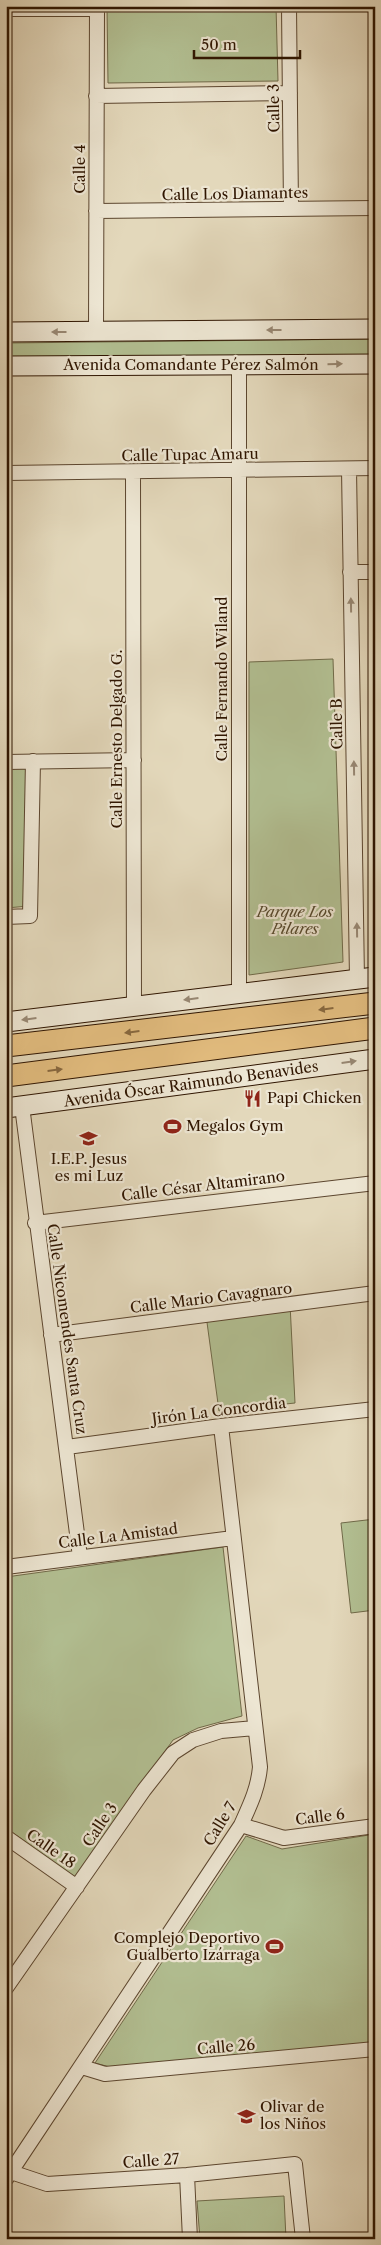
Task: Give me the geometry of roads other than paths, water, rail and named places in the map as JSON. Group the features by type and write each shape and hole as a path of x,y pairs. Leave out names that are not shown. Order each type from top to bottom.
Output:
{"main road":[{"path":"6,332 375,329"},
{"name":"Avenida Comandante Pérez Salmón","path":"6,366 375,364"},
{"path":"6,1022 366,978"},
{"path":"6,1046 375,1003"},
{"name":"Avenida Óscar Raimundo Benavides","path":"6,1076 375,1028"},
{"name":"Avenida Óscar Raimundo Benavides","path":"14,1107 375,1059"}],"street":[{"name":"Calle 3","path":"289,6 291,209"},
{"path":"6,9 97,8"},
{"name":"Calle 4","path":"96,332 97,8"},
{"path":"96,96 290,93"},
{"name":"Calle Los Diamantes","path":"96,211 375,208"},
{"name":"Calle Fernando Wiland","path":"239,366 239,994"},
{"name":"Calle Tupac Amaru","path":"6,473 375,468"},
{"name":"Calle B","path":"349,469 350,572 366,978"},
{"name":"Calle Ernesto Delgado G.","path":"132,472 134,1006"},
{"path":"350,572 375,572"},
{"path":"6,762 134,760"},
{"path":"6,917 30,916 33,761"},
{"name":"Calle Nicomendes Santa Cruz","path":"14,1107 36,1223 80,1557"},
{"name":"Calle César Altamirano","path":"36,1223 375,1182"},
{"name":"Calle Mario Cavagnaro","path":"51,1335 375,1293"},
{"name":"Jirón La Concordia","path":"67,1447 221,1426 375,1409"},
{"name":"Calle 7","path":"8,2176 241,1825 254,1798 260,1768 221,1426"},
{"name":"Calle La Amistad","path":"6,1567 233,1538"},
{"name":"Calle 3","path":"6,1988 144,1790 173,1753 193,1740 220,1731 255,1728"},
{"name":"Calle 6","path":"241,1825 284,1838 375,1826"},
{"name":"Calle 18","path":"6,1837 77,1887"},
{"name":"Calle 26","path":"82,2067 105,2074 375,2049"},
{"name":"Calle 27","path":"8,2176 47,2184 187,2175 295,2164 303,2239"},
{"path":"187,2175 190,2239"}],"place":[{"name":"Papi Chicken","path":"253,1098"},
{"name":"Megalos Gym","path":"172,1126"},
{"name":"I.E.P. Jesus es mi Luz","path":"89,1138"},
{"name":"Complejo Deportivo Gualberto Izárraga","path":"274,1947"},
{"name":"Olivar de los Niños","path":"246,2116"}],"park label":[{"name":"Parque Los Pilares","path":"295,920"}]}
